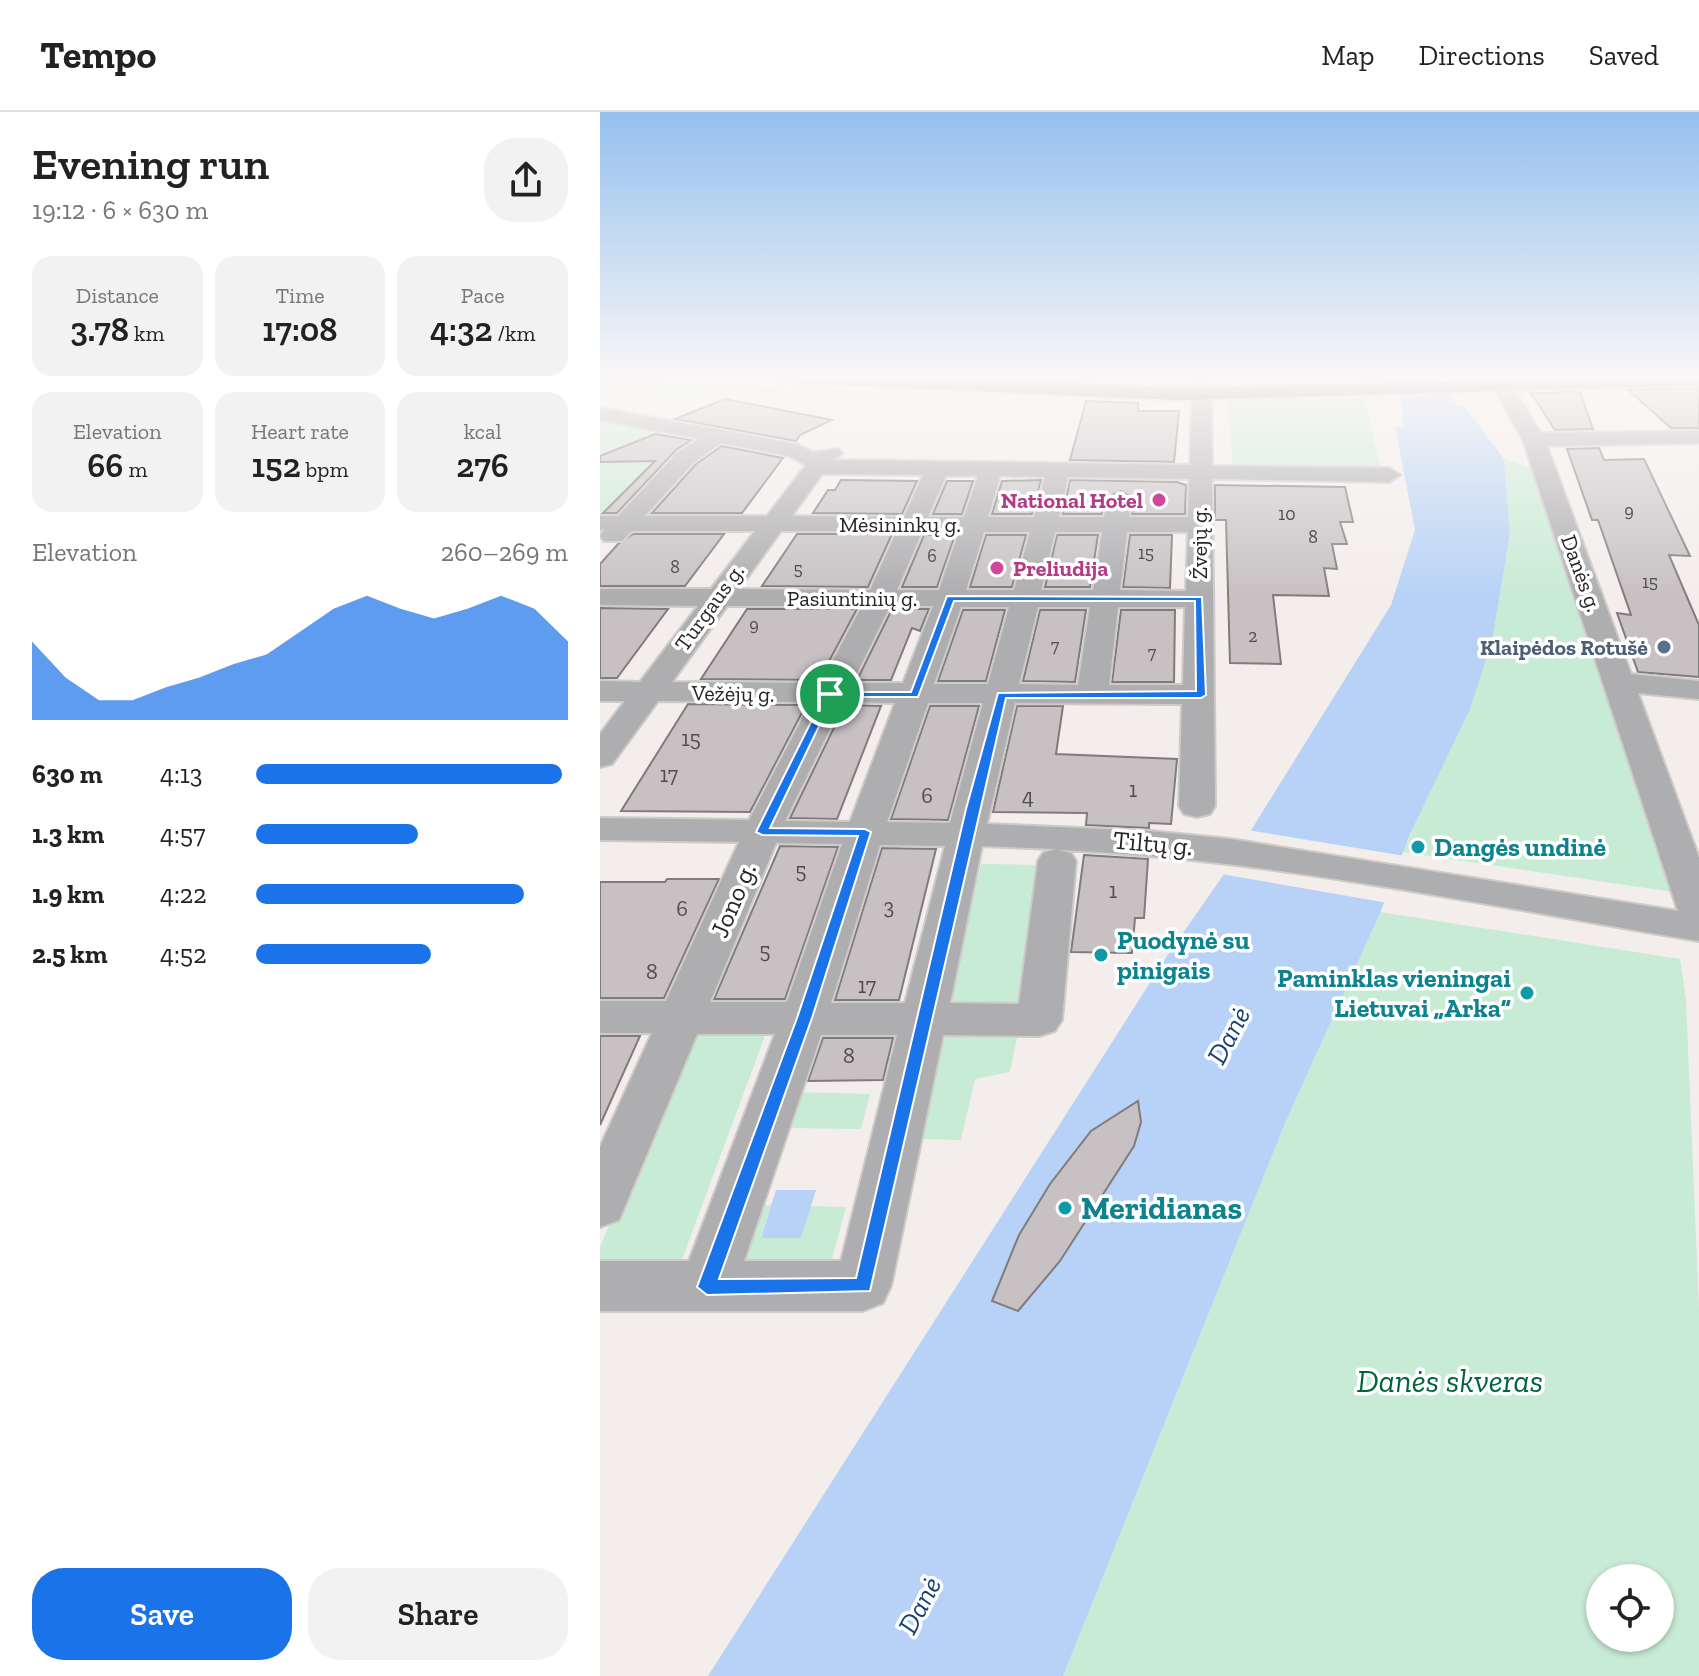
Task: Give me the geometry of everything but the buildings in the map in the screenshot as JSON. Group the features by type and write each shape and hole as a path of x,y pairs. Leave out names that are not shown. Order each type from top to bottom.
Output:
{"street":[{"path":"600,550 612,524 698,449"},
{"path":"784,449 819,460 937,469 1389,475"},
{"name":"Žvejų g.","path":"1197,806 1201,695 1201,449"},
{"name":"Danės g.","path":"1537,449 1699,913"},
{"name":"Turgaus g.","path":"600,757 819,460"},
{"name":"Jono g.","path":"600,1205 762,832 880,598 937,469"},
{"path":"707,1287 950,598 991,470"},
{"path":"600,1286 863,1286 966,835 1058,471"},
{"path":"1092,695 1116,511"},
{"name":"Mėsininkų g.","path":"612,524 1047,524 1116,511 1199,525"},
{"name":"Pasiuntinių g.","path":"600,597 1199,599"},
{"path":"1621,682 1699,690"},
{"name":"Vežėjų g.","path":"600,691 1201,695"},
{"name":"Tiltų g.","path":"600,829 865,832 1150,842 1230,851 1699,928"},
{"path":"600,1017 1039,1020 1057,861"}],"green space":[{"path":"600,449 620,449 612,453 679,456 617,520 600,519"},
{"path":"1231,449 1376,449 1381,468 1233,468"},
{"path":"1504,459 1546,473 1693,895 1403,852 1492,641 1510,534"},
{"path":"981,864 1044,865 1021,1006 949,1005"},
{"name":"Danės skveras","path":"1380,912 1680,959 1686,1000 1699,1308 1699,1676 1063,1676 1286,1121"},
{"path":"689,1030 766,1033 680,1265 600,1264 600,1247"},
{"path":"939,1033 1018,1033 1010,1072 975,1079 961,1140 918,1139"},
{"path":"797,1092 870,1094 861,1129 786,1128"},
{"path":"760,1205 771,1205 761,1237 801,1238 810,1206 846,1207 829,1270 738,1269"}],"water":[{"name":"Danė","path":"1399,449 1496,449 1504,459 1510,534 1492,641 1470,709 1410,834 1380,913 1286,1121 1063,1676 708,1676 1167,956 1222,877 1391,605 1415,530"},
{"path":"776,1190 816,1190 801,1238 761,1238"}],"pier":[{"path":"1247,830 1405,856 1388,903 1221,874"}],"place":[{"name":"National Hotel","path":"1159,500"},
{"name":"Preliudija","path":"997,568"},
{"name":"Klaipėdos Rotušė","path":"1664,647"},
{"name":"Dangės undinė","path":"1418,847"},
{"name":"Puodynė su pinigais","path":"1101,955"},
{"name":"Paminklas vieningai Lietuvai „Arka“","path":"1527,993"},
{"name":"Meridianas","path":"1065,1208"}],"route":[{"path":"950,598 1199,599 1201,695 1001,695 863,1286 707,1287 804,1018 865,832 762,832 830,694 915,695 950,598"}]}
